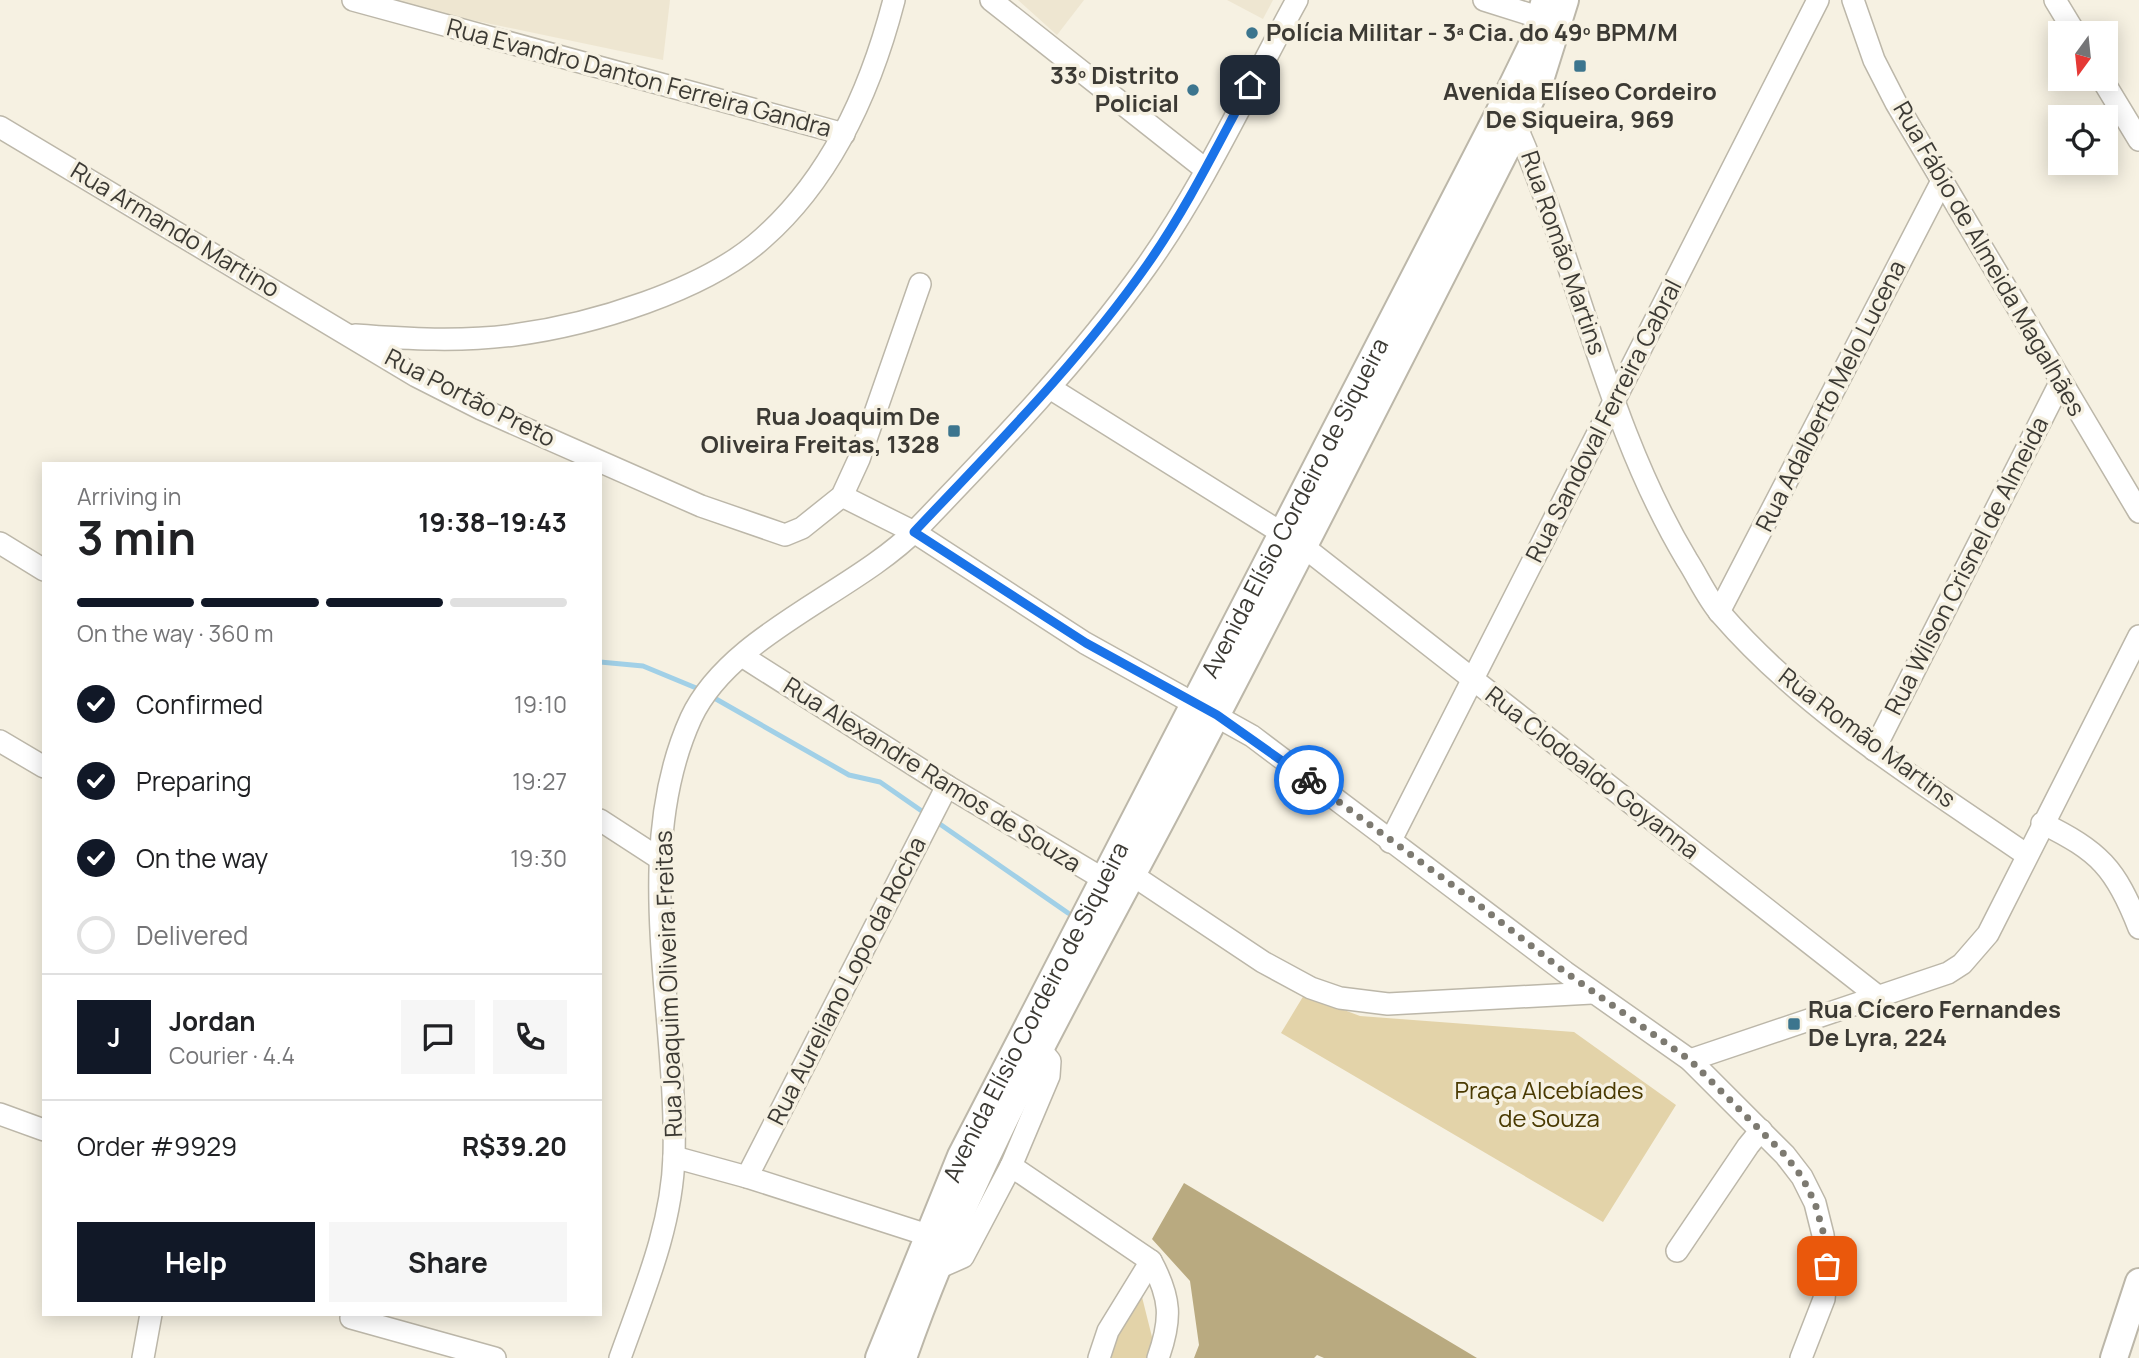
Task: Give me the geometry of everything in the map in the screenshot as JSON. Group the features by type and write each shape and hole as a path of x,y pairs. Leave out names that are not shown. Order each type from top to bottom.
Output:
{"main road":[{"name":"Avenida Elísio Cordeiro de Siqueira","path":"903,1358 938,1268 939,1239 961,1156 1119,877 1507,123 1540,80 1553,10"},
{"name":"Avenida Elísio Cordeiro de Siqueira","path":"880,1358 939,1239 1041,1050 1119,877"},
{"path":"2115,1358 2139,1282"}],"street":[{"name":"Rua Evandro Danton Ferreira Gandra","path":"353,0 844,134"},
{"path":"349,334 415,340 514,335 561,325 666,295 719,269 762,240 821,173 844,134 886,30 894,0"},
{"path":"990,0 1205,169"},
{"name":"Rua Joaquim Oliveira Freitas","path":"621,1358 666,1219 674,1157 660,859 671,766 693,713 736,661 881,559 914,532 1050,388 1148,264 1205,169 1297,0"},
{"path":"1484,0 1553,10"},
{"name":"Rua Sandoval Ferreira Cabral","path":"1390,842 1818,0"},
{"name":"Rua Fábio de Almeida Magalhães","path":"1853,0 1874,60 2060,383 2139,512"},
{"path":"2055,0 2068,21"},
{"path":"2109,91 2139,140"},
{"name":"Rua Romão Martins","path":"1507,123 1542,187 1614,401 1648,484 1673,536 1719,612 1784,677 1874,750 2027,855"},
{"name":"Rua Armando Martino","path":"0,127 349,334"},
{"name":"Rua Adalberto Melo Lucena","path":"1719,612 1943,180"},
{"name":"Rua Portão Preto","path":"602,462 701,506 778,534 802,528 842,496 859,459 920,284"},
{"name":"Rua Portão Preto","path":"349,334 416,376 481,409 601,462"},
{"path":"415,340 410,362 416,376"},
{"name":"Rua Wilson Crisnel de Almeida","path":"1874,750 2060,383"},
{"name":"Rua Clodoaldo Goyanna","path":"1050,388 1294,541 1880,998"},
{"path":"842,496 914,532 1086,643 1251,736 1390,842 1474,901 1592,993 1690,1060 1761,1130 1802,1177 1815,1203 1824,1235 1827,1266 1824,1299 1801,1358"},
{"path":"0,542 42,569"},
{"path":"1690,1060 1880,998 1948,973 1962,964 1987,933 2139,636"},
{"name":"Rua Alexandre Ramos de Souza","path":"736,661 943,793 1119,877 1311,988 1340,998 1388,1004 1592,993"},
{"path":"0,741 42,765"},
{"name":"Rua Aureliano Lopo da Rocha","path":"747,1177 943,793"},
{"path":"602,821 660,859"},
{"path":"2042,822 2071,837 2107,864 2125,890 2139,928"},
{"path":"1545,996 1565,972"},
{"path":"938,1268 963,1257 1011,1166 1049,1076 1050,1061 1041,1050"},
{"path":"0,1114 42,1129"},
{"path":"1677,1251 1761,1130"},
{"path":"674,1157 747,1177 939,1239"},
{"path":"1011,1166 1151,1261 1163,1283 1169,1327 1158,1358"},
{"path":"1099,1358 1108,1331 1151,1261"},
{"path":"143,1358 151,1316"},
{"path":"351,1318 495,1358"}],"shaded area":[{"path":"377,0 670,0 663,60"},
{"path":"1018,0 1084,0 1057,35"},
{"path":"1227,0 1273,0 1263,19"},
{"path":"1184,1183 1477,1358 1324,1358 1317,1355 1314,1358 1194,1358 1199,1345 1190,1281 1152,1239"}],"green space":[{"name":"Praça Alcebíades de Souza","path":"1304,995 1360,1016 1574,1032 1676,1105 1603,1222 1281,1033"},
{"path":"1139,1285 1154,1345 1149,1358 1104,1358"}],"waterway":[{"path":"602,662 643,666 701,690"},
{"path":"709,695 849,775 880,782 926,814"},
{"path":"934,820 1068,913"}],"way so far":[{"path":"1309,780 1474,901 1592,993 1690,1060 1785,1155 1802,1177 1815,1203 1824,1235 1827,1266"}],"place":[{"name":"Polícia Militar - 3ª Cia. do 49º BPM/M","path":"1252,33"},
{"name":"Avenida Elíseo Cordeiro De Siqueira, 969","path":"1580,66"},
{"name":"33º Distrito Policial","path":"1193,90"},
{"name":"Rua Joaquim De Oliveira Freitas, 1328","path":"954,431"},
{"name":"Rua Cícero Fernandes De Lyra, 224","path":"1794,1024"}],"route":[{"path":"1250,85 1169,231 1123,298 1050,388 914,532 1086,643 1251,736 1309,780"}]}
